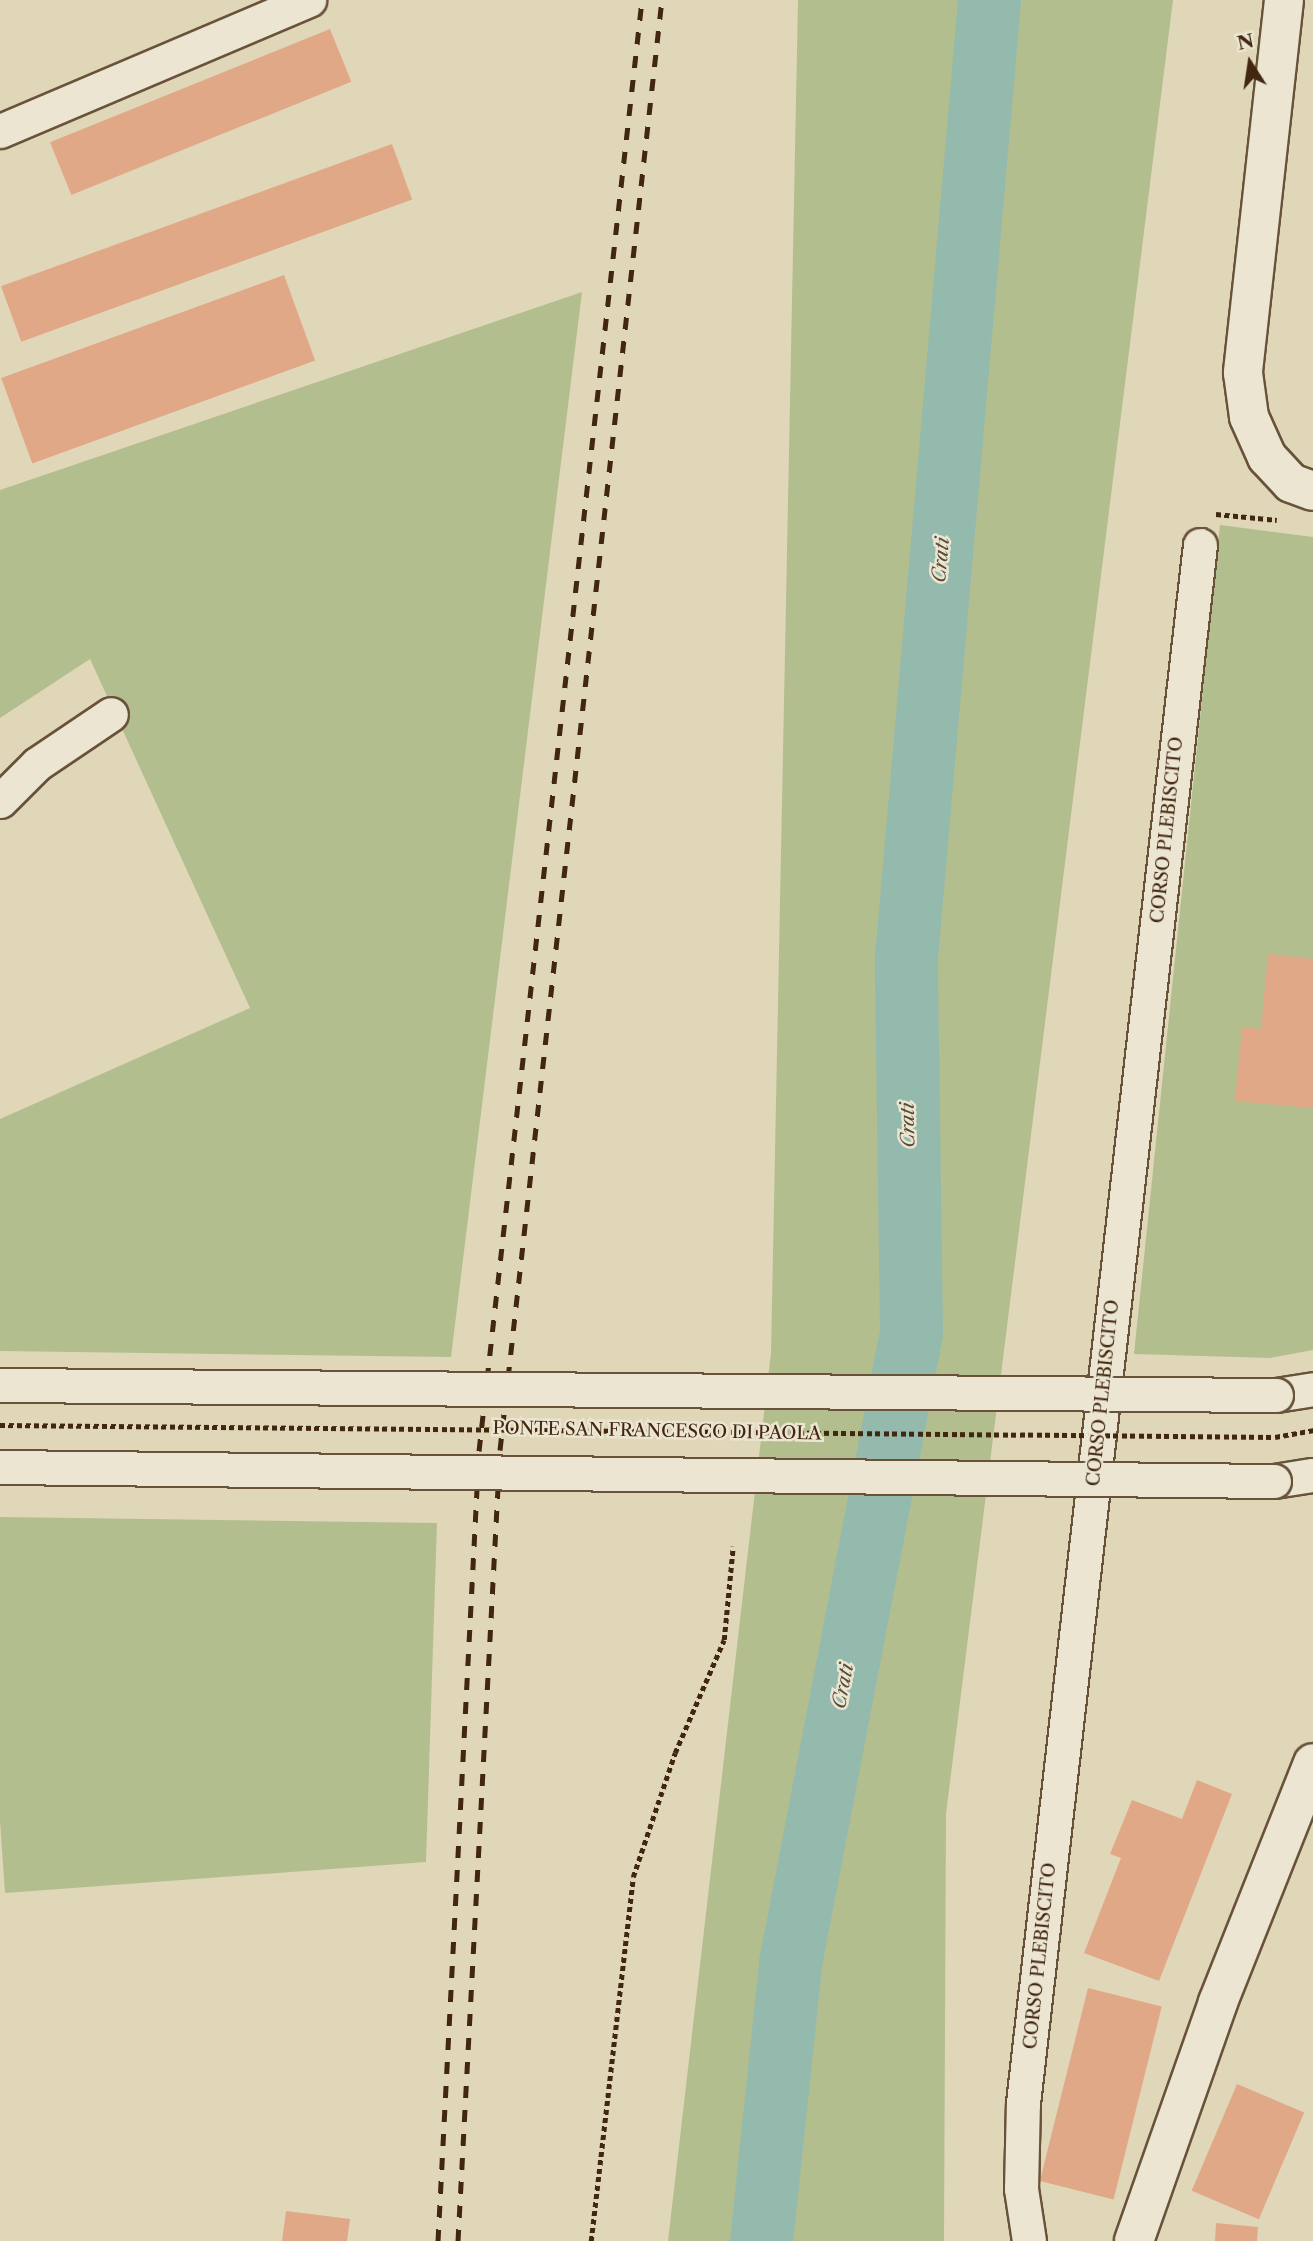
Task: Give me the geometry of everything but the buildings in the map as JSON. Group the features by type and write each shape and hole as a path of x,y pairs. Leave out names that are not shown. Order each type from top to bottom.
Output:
{"street":[{"path":"0,131 309,0"},
{"path":"1284,0 1243,373 1249,417 1267,457 1291,483 1313,491"},
{"name":"CORSO PLEBISCITO","path":"1029,2241 1021,2189 1023,2103 1200,545"},
{"path":"0,801 37,764 111,714"},
{"path":"0,1385 1276,1395 1313,1389"},
{"path":"0,1467 1275,1481 1313,1475"},
{"path":"1134,2241 1218,2002 1313,1763"}],"path":[{"path":"1200,545 1203,513 1286,521"},
{"name":"PONTE SAN FRANCESCO DI PAOLA","path":"0,1425 1275,1437 1313,1430"},
{"path":"591,2241 633,1877 675,1753 724,1640 733,1546"}],"green space":[{"path":"798,0 1173,0 946,1814 944,2241 668,2241 771,1353"},
{"path":"582,292 451,1357 0,1351 0,1119 250,1008 90,659 0,718 0,490"},
{"path":"1220,525 1313,537 1313,1350 1270,1358 1134,1354"},
{"path":"0,1517 437,1523 426,1862 5,1893 0,1821"}],"waterway":[{"name":"Crati","path":"761,2241 790,1963 911,1333 906,957 989,0"}],"railway":[{"path":"438,2241 479,1451 642,0"},
{"path":"458,2241 500,1450 662,0"}]}
